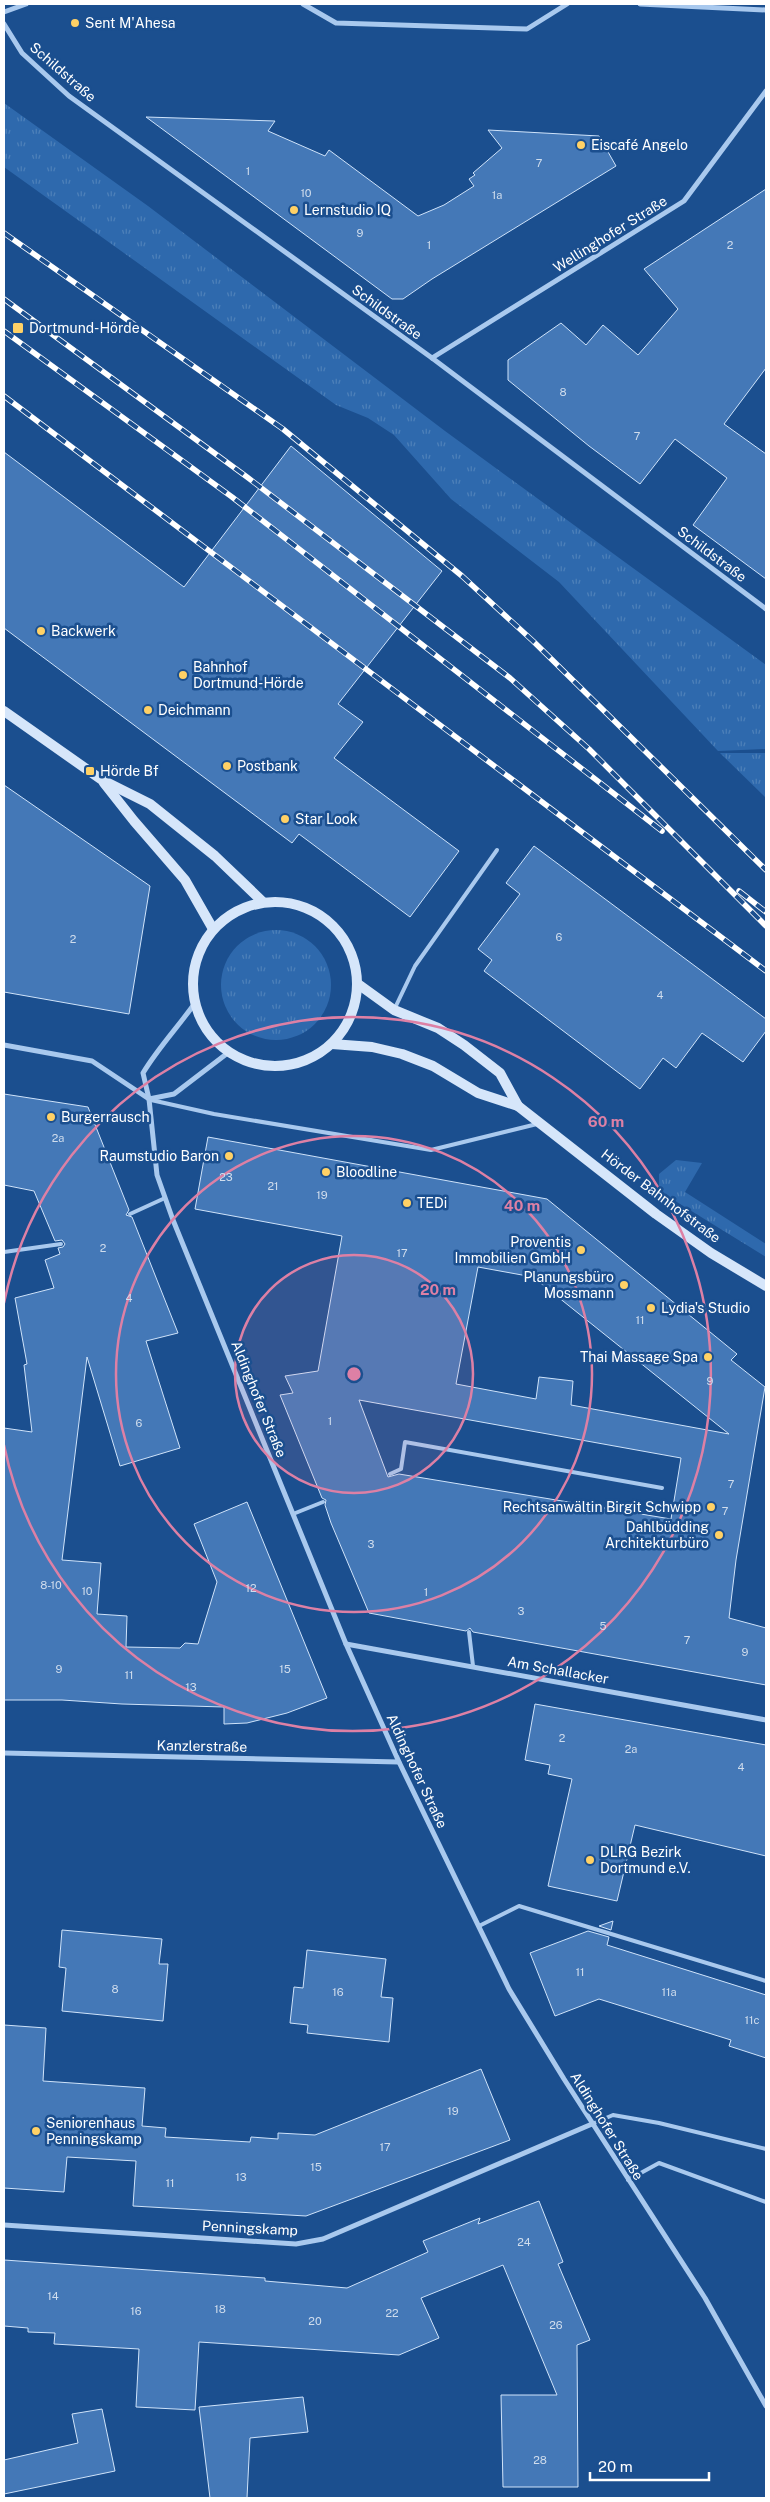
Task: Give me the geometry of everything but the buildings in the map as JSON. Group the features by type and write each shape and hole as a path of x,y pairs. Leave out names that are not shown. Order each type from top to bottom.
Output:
{"main road":[{"path":"4,711 102,780 150,804 215,856 263,902"},
{"path":"102,780 134,821 185,880 214,929"},
{"path":"278,901 300,905 332,922 350,946 355,960 358,984 355,1007 345,1029 332,1044 316,1056 298,1063 280,1066 253,1063 229,1052 207,1031 195,1003 193,976 200,950 214,929 239,909 263,902 278,901"},
{"name":"Hörder Bahnhofstraße","path":"358,984 394,1010 438,1028 464,1044 500,1073 518,1106"},
{"name":"Hörder Bahnhofstraße","path":"332,1044 372,1047 402,1054 433,1066 478,1093 518,1106 656,1214 766,1286"}],"street":[{"path":"4,12 26,4"},
{"path":"303,4 336,23 527,29 567,4"},
{"path":"640,4 766,10"},
{"name":"Schildstraße","path":"4,24 22,53 69,96 432,358 766,609"},
{"name":"Wellinghofer Straße","path":"432,358 684,201 766,91"},
{"name":"Aldinghofer Straße","path":"195,1003 176,1030 157,1050 143,1073 149,1099 157,1175 293,1514 346,1644 399,1762 509,1989 592,2124 705,2298 766,2406"},
{"path":"4,1045 92,1061 149,1099 174,1094 229,1052"},
{"name":"Am Schallacker","path":"346,1644 766,1720"},
{"name":"Kanzlerstraße","path":"4,1753 399,1762"},
{"name":"Penningskamp","path":"4,2224 296,2244 323,2239 592,2124"}],"lane":[{"path":"394,1010 415,966 498,850"},
{"path":"149,1099 214,1114 431,1150 541,1123"},
{"path":"130,1214 166,1198"},
{"path":"4,1252 61,1244"},
{"path":"390,1474 401,1470 405,1442 662,1488"},
{"path":"293,1514 323,1502"},
{"path":"469,1632 473,1666"},
{"path":"479,1926 519,1906 766,1982"},
{"path":"592,2124 613,2115 660,2123 766,2149"},
{"path":"628,2180 659,2163 766,2202"}],"green space":[{"path":"4,103 148,206 445,431 766,665 766,749 718,751 559,582 451,499 394,435 368,418 336,405 4,167"},
{"path":"720,753 766,753 766,798"},
{"path":"276,930 297,934 315,946 327,964 331,985 327,1006 315,1024 297,1036 276,1040 255,1036 237,1024 225,1006 221,985 225,964 237,946 255,934"},
{"path":"676,1160 702,1163 685,1192 766,1244 766,1257 659,1191 659,1174"}],"railway":[{"path":"4,233 283,429 462,576 533,641 766,870"},
{"path":"4,299 247,477 510,678 589,749 766,926"},
{"path":"4,331 232,497 662,831"},
{"path":"4,396 766,971"},
{"path":"739,891 766,912"}],"place":[{"name":"Sent M'Ahesa","path":"75,23"},
{"name":"Eiscafé Angelo","path":"581,145"},
{"name":"Lernstudio IQ","path":"294,210"},
{"name":"Dortmund-Hörde","path":"18,328"},
{"name":"Backwerk","path":"41,631"},
{"name":"Bahnhof Dortmund-Hörde","path":"183,675"},
{"name":"Deichmann","path":"148,710"},
{"name":"Postbank","path":"227,766"},
{"name":"Hörde Bf","path":"90,771"},
{"name":"Star Look","path":"285,819"},
{"name":"Burgerrausch","path":"51,1117"},
{"name":"Raumstudio Baron","path":"229,1156"},
{"name":"Bloodline","path":"326,1172"},
{"name":"TEDi","path":"407,1203"},
{"name":"Proventis Immobilien GmbH","path":"581,1250"},
{"name":"Planungsbüro Mossmann","path":"624,1285"},
{"name":"Lydia's Studio","path":"651,1308"},
{"name":"Thai Massage Spa","path":"708,1357"},
{"name":"Rechtsanwältin Birgit Schwipp","path":"711,1507"},
{"name":"Dahlbüdding Architekturbüro","path":"719,1535"},
{"name":"DLRG Bezirk Dortmund e.V.","path":"590,1860"},
{"name":"Seniorenhaus Penningskamp","path":"36,2131"}]}
